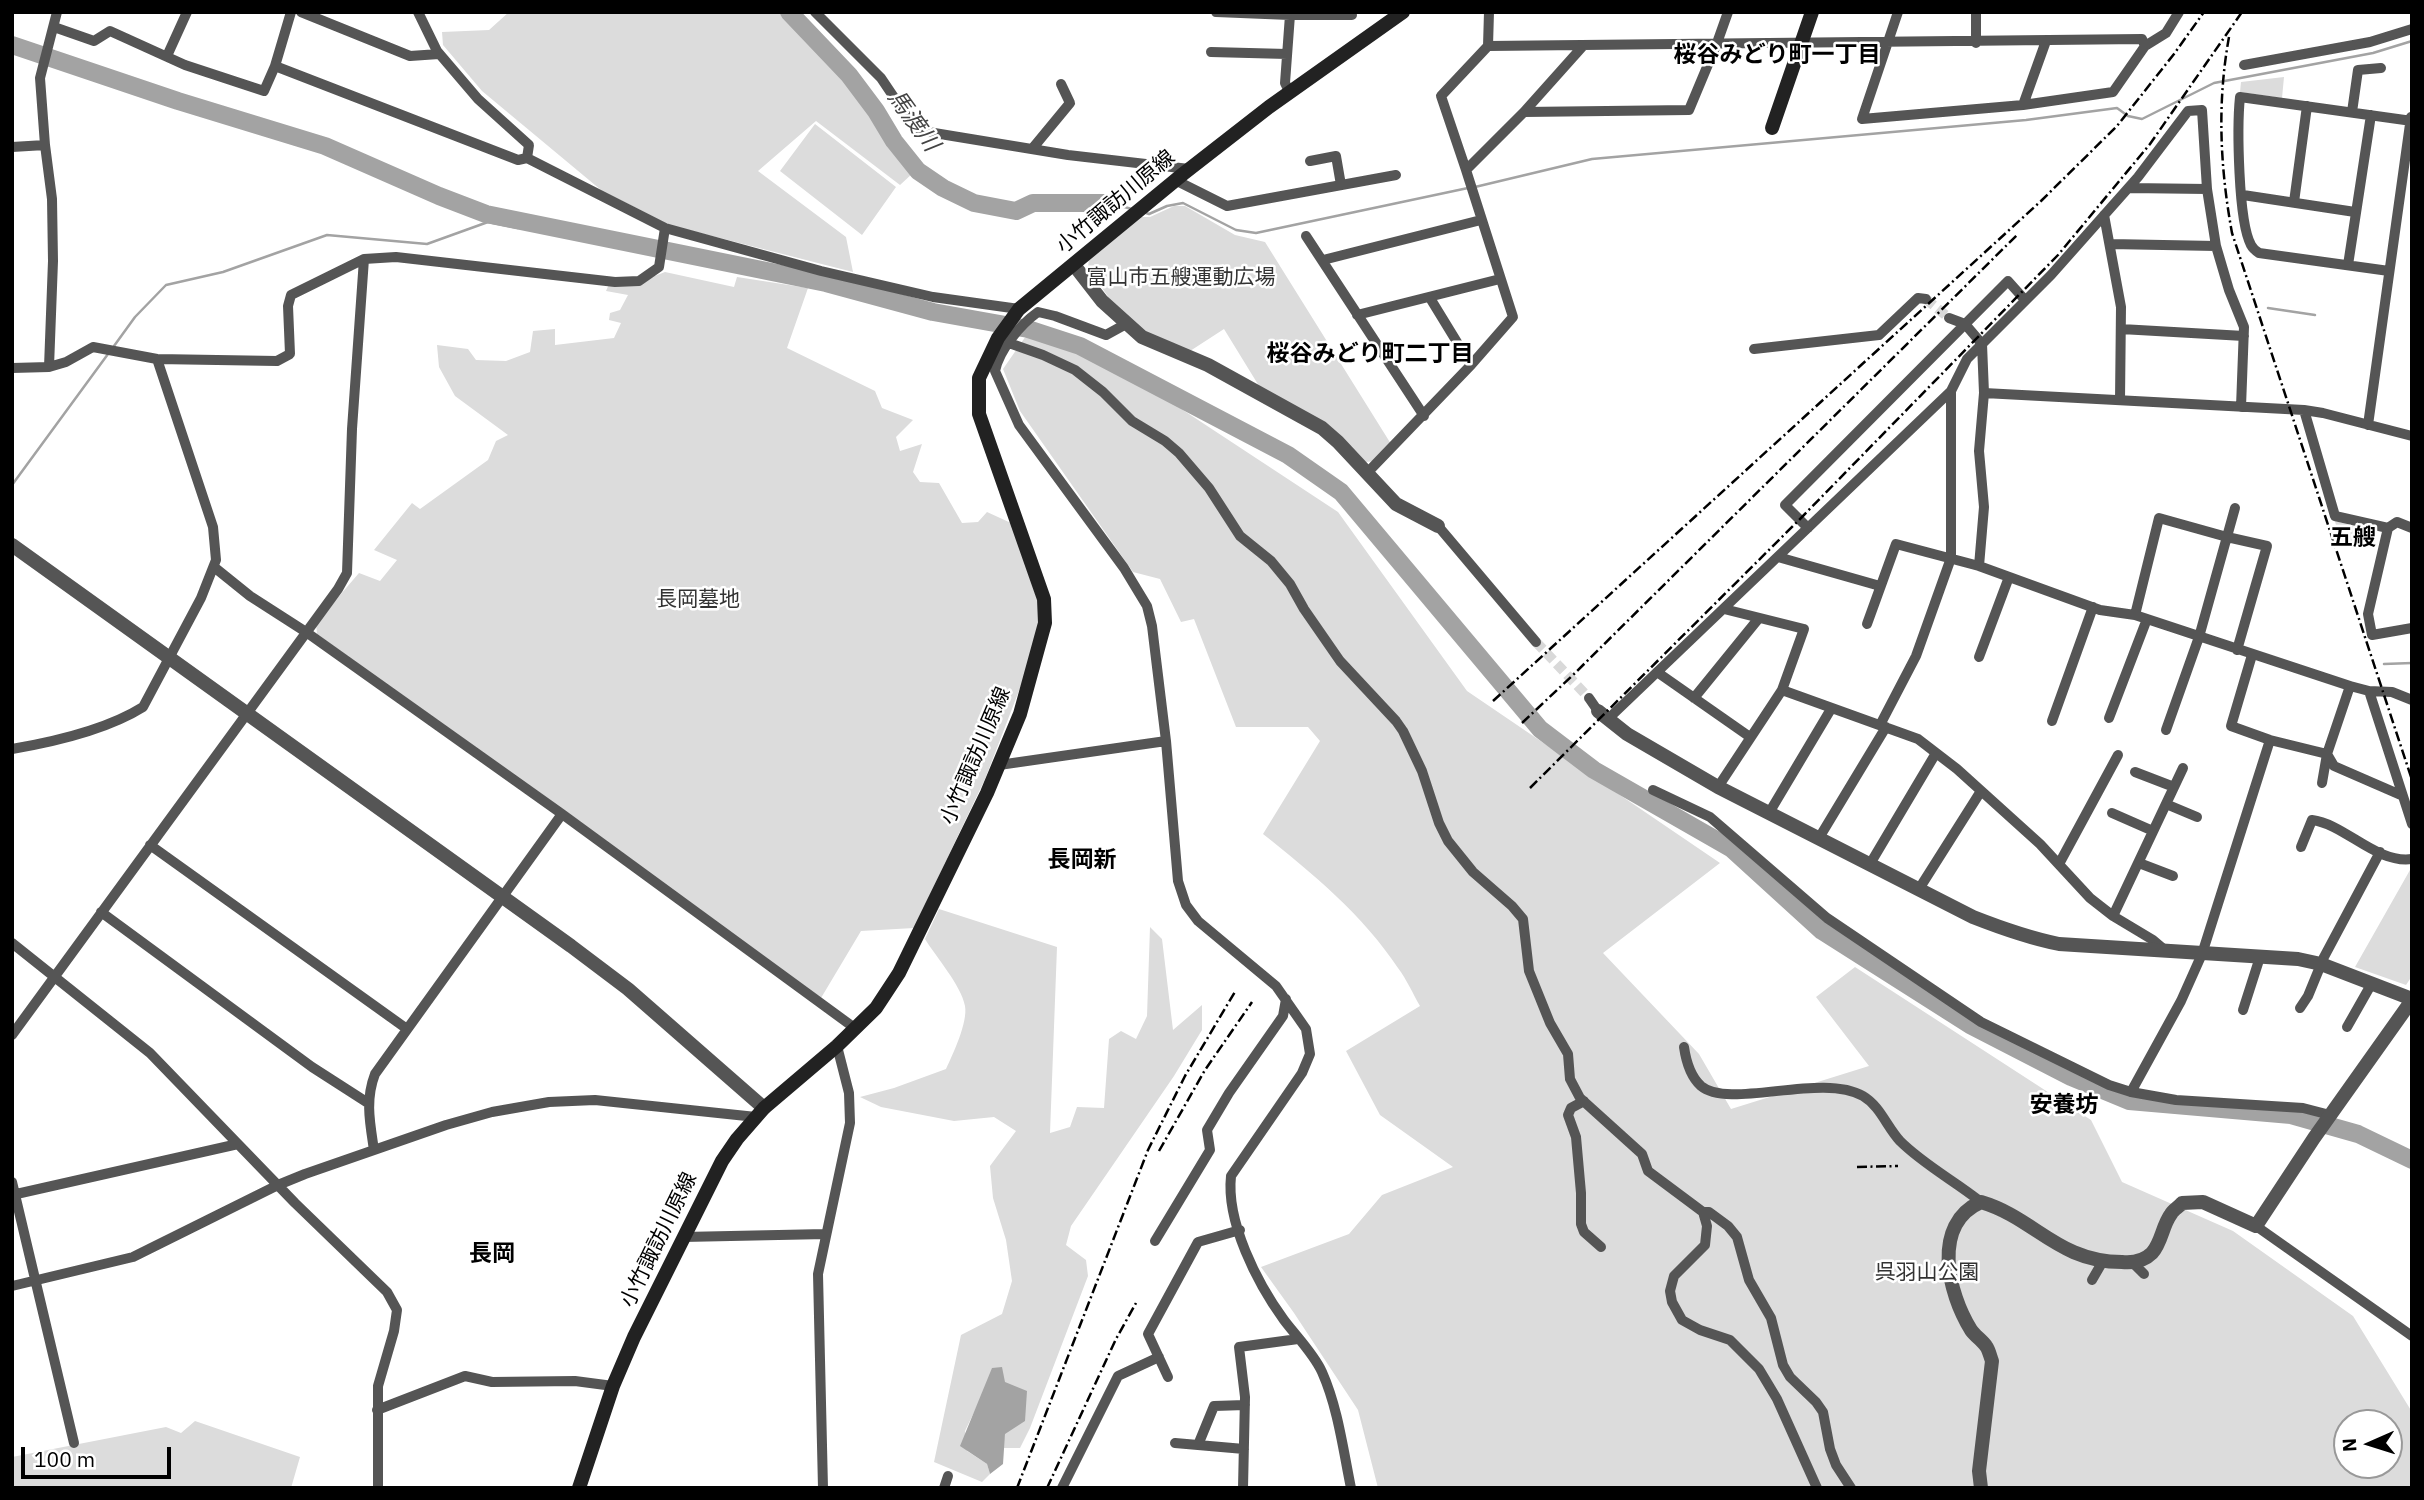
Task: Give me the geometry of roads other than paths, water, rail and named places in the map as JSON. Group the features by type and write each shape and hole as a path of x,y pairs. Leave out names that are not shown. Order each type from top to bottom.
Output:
{"main road":[{"name":"小竹諏訪川原線","path":"579,1488 613,1386 634,1337 722,1161 760,1113 876,1009 899,974 999,765 1020,715 1045,623 1044,599 979,414 979,378 1003,341 1016,312 1189,169 1403,12"},
{"path":"1772,128 1812,12"}],"street":[{"path":"49,367 52,199 40,78 57,12"},
{"path":"167,56 187,12"},
{"path":"54,27 94,41 110,31 167,56 264,91 275,66 291,12"},
{"path":"301,12 410,56 439,54"},
{"path":"418,12 439,54 478,99 529,145 527,158"},
{"path":"815,12 881,78 916,130 1032,149 1189,169"},
{"path":"1216,12 1352,15"},
{"path":"1368,472 1424,416 1513,317 1441,96 1488,46 1489,12"},
{"path":"1524,112 1689,110 1728,12"},
{"path":"1898,12 1862,119 2023,104 2113,92 2145,46 2166,33 2179,12"},
{"path":"1976,12 1976,43"},
{"path":"1290,15 1285,83 1290,93"},
{"path":"2244,65 2370,43 2412,29"},
{"path":"1488,46 1976,43 2142,39 2145,46"},
{"path":"2023,104 2046,41"},
{"path":"1465,170 1524,112 1583,46"},
{"path":"1211,52 1287,54"},
{"path":"275,66 517,160 527,158 666,228 821,271 933,297 1016,312"},
{"path":"2352,112 2358,70 2381,68"},
{"path":"1032,149 1070,103 1061,84"},
{"path":"2368,425 2411,119 2240,97 2238,154 2251,246 2259,253 2389,271"},
{"path":"2294,202 2307,106"},
{"path":"1603,715 1657,672 1951,391 1968,359 2129,188 2188,111 2202,110 2207,189 2216,246 2229,290 2245,327 2241,407"},
{"path":"2348,265 2371,115"},
{"path":"12,147 45,145"},
{"path":"1310,161 1336,156 1341,185"},
{"path":"1175,180 1227,206 1396,175"},
{"path":"2129,188 2207,189"},
{"path":"2243,195 2355,212"},
{"path":"2104,215 2121,307 2120,400"},
{"path":"1323,260 1481,220"},
{"path":"12,368 49,367 66,362 93,347 157,359 277,361 290,354 288,306 291,295 364,259 396,257 615,282 639,281 659,267 666,228"},
{"path":"1306,236 1424,416"},
{"path":"2110,244 2216,246"},
{"path":"12,1035 338,589 347,572 352,429 364,259"},
{"path":"1074,265 1102,301 1142,337 1208,365 1322,428 1396,503 1438,526 1536,642"},
{"path":"1357,315 1500,279"},
{"path":"1808,528 1785,505 2008,281 2025,300"},
{"path":"1430,298 1471,365"},
{"path":"1754,349 1879,335 1918,298 1926,299"},
{"path":"1126,324 1105,335 1038,312 1003,341 995,371 1019,425 1124,568 1147,606 1152,626 1166,741 1178,881 1186,905 1198,921 1276,986 1306,1029 1310,1054 1302,1073 1231,1176 1229,1195 1254,1272 1271,1303 1321,1369 1329,1391 1351,1488"},
{"path":"1949,318 1965,324 1982,344 1984,393 1979,451 1984,507 1979,566"},
{"path":"2121,329 2244,336"},
{"path":"1003,341 1075,370 1103,392 1132,421 1165,441 1178,453 1209,488 1240,536 1271,561 1290,584 1340,661 1396,721 1422,771 1448,841 1473,872 1512,906 1522,919 1529,971 1549,1023 1568,1054 1570,1079 1574,1088 1584,1101 1642,1154 1648,1171 1703,1212 1728,1226 1737,1237 1749,1280 1771,1318 1783,1365 1790,1377 1823,1412 1830,1449 1836,1465 1851,1488"},
{"path":"12,749 83,731 132,714 143,707 201,598 214,567 216,561 213,527 157,359"},
{"path":"1819,838 1883,726 1916,656 1951,558 1951,391"},
{"path":"1984,393 2304,410 2412,436"},
{"path":"2304,410 2335,516 2388,528 2397,523 2412,528"},
{"path":"2166,730 2199,637 2235,508"},
{"path":"2135,615 2159,518 2267,546 2237,650"},
{"path":"2388,528 2368,614 2372,635 2412,628"},
{"path":"1867,624 1896,544 1979,566 2093,607 2135,615 2350,686 2369,691 2392,692 2412,700"},
{"path":"12,545 628,989 760,1113"},
{"path":"1778,557 1880,586"},
{"path":"214,567 250,596 306,632 562,814 856,1029"},
{"path":"1979,657 2009,577"},
{"path":"2052,720 2093,607"},
{"path":"1718,787 1782,690 1804,629 1724,608"},
{"path":"1694,698 1759,618"},
{"path":"2109,718 2147,619"},
{"path":"2252,655 2231,726 2270,740 2327,754 2334,766 2403,796"},
{"path":"1657,672 1750,737"},
{"path":"2322,783 2327,754 2350,686"},
{"path":"1782,690 1918,739 1982,791 2040,844 2090,898 2166,951"},
{"path":"2369,691 2412,824"},
{"path":"1589,698 1603,715 1627,734 1718,787 1973,917 2033,939 2059,944 2298,959 2321,964 2412,999 2256,1226"},
{"path":"1769,813 1831,709"},
{"path":"2131,1092 2181,1001 2202,954 2270,740"},
{"path":"999,765 1166,741"},
{"path":"1870,864 1936,753"},
{"path":"2059,864 2118,755"},
{"path":"2113,916 2183,768"},
{"path":"2135,772 2174,787"},
{"path":"1653,790 1710,817 1827,918 1981,1021 2109,1085 2131,1092 2215,1103 2303,1108 2330,1115"},
{"path":"1919,889 1982,791"},
{"path":"2166,804 2197,817"},
{"path":"2112,813 2153,831"},
{"path":"374,1150 368,1110 370,1086 375,1074 562,814"},
{"path":"2301,847 2312,820 2323,821 2360,844 2404,860 2412,859"},
{"path":"150,845 407,1029"},
{"path":"2300,1008 2380,852"},
{"path":"2138,863 2173,876"},
{"path":"101,912 312,1067 369,1102"},
{"path":"12,943 150,1053 387,1292 397,1310 394,1331 378,1386 378,1488"},
{"path":"2244,1010 2260,957"},
{"path":"2347,1027 2372,984"},
{"path":"1155,1241 1210,1150 1208,1130 1229,1093 1283,1016 1286,999"},
{"path":"823,1488 818,1273 850,1123 849,1093 837,1046"},
{"path":"1684,1047 1691,1072 1700,1086 1711,1091 1729,1094 1829,1087 1846,1089 1863,1096 1875,1105 1907,1148 1981,1202 2011,1214 2064,1250 2103,1261 2142,1260 2152,1253 2171,1214 2182,1203 2203,1202 2256,1226 2412,1336"},
{"path":"12,1286 133,1257 278,1185 446,1125 492,1112 549,1102 595,1100 760,1113"},
{"path":"1584,1101 1571,1108 1568,1115 1576,1137 1581,1224 1584,1233 1601,1247"},
{"path":"14,1195 238,1144"},
{"path":"12,1182 74,1443"},
{"path":"1981,1202 1969,1208 1958,1220 1951,1232 1950,1249 1952,1287 1972,1332 1986,1345 1992,1361 1979,1471 1981,1488"},
{"path":"1703,1212 1707,1226 1705,1245 1674,1276 1670,1291 1672,1302 1682,1320 1700,1330 1730,1340 1759,1369 1777,1399 1817,1488"},
{"path":"1168,1377 1148,1334 1198,1242 1240,1230"},
{"path":"684,1237 826,1234"},
{"path":"2092,1280 2103,1261"},
{"path":"2132,1262 2144,1275"},
{"path":"1243,1488 1245,1405 1239,1347 1298,1339"},
{"path":"1062,1488 1118,1376 1159,1357"},
{"path":"377,1410 466,1376 492,1382 575,1381 613,1386"},
{"path":"1198,1445 1214,1406 1245,1405"},
{"path":"1175,1443 1244,1449"},
{"path":"944,1488 948,1476"}],"waterway":[{"name":"馬渡川","path":"789,12 849,75 918,171 943,188 974,203 1016,211 1033,203 1109,203"},
{"path":"1475,187 1592,159 2026,120 2117,108 2128,116 2142,119 2214,83 2373,53 2412,41"},
{"path":"12,45 178,101 325,146 486,214 826,283 933,312 1028,329 1080,346 1288,455 1341,492 1540,729 1594,770 1732,849 1822,931 1970,1025 2071,1077 2129,1101 2291,1115 2358,1134 2412,1160"},
{"path":"1146,213 1183,203 1236,230 1256,233 1468,188"},
{"path":"1109,203 1132,209"},
{"path":"114,346 135,317 166,285 223,272 327,235 427,244 488,222 518,228 520,219"},
{"path":"2268,308 2315,315"},
{"path":"12,485 108,354"},
{"path":"2384,664 2412,663"}],"tunnel":[{"path":"1926,299 1949,318"},
{"path":"1536,642 1589,698"}],"railway":[{"path":"1493,701 2041,201 2117,126 2204,12"},
{"path":"1530,788 1802,517 2058,255 2150,144 2242,12"},
{"path":"2229,37 2223,86 2222,135 2232,233 2412,780"},
{"path":"1522,723 2018,234"},
{"path":"1017,1488 1148,1150 1185,1076 1236,990"},
{"path":"1159,1151 1205,1070 1252,1002"},
{"path":"1857,1167 1898,1166"},
{"path":"1047,1488 1116,1339 1136,1303"}],"district":[{"name":"桜谷みどり町一丁目","path":"1777,55"},
{"name":"桜谷みどり町二丁目","path":"1370,354"},
{"name":"五艘","path":"2353,538"},
{"name":"長岡新","path":"1082,860"},
{"name":"安養坊","path":"2064,1105"},
{"name":"長岡","path":"492,1254"}],"park label":[{"name":"富山市五艘運動広場","path":"1181,278"},
{"name":"長岡墓地","path":"698,600"},
{"name":"呉羽山公園","path":"1927,1273"}]}
